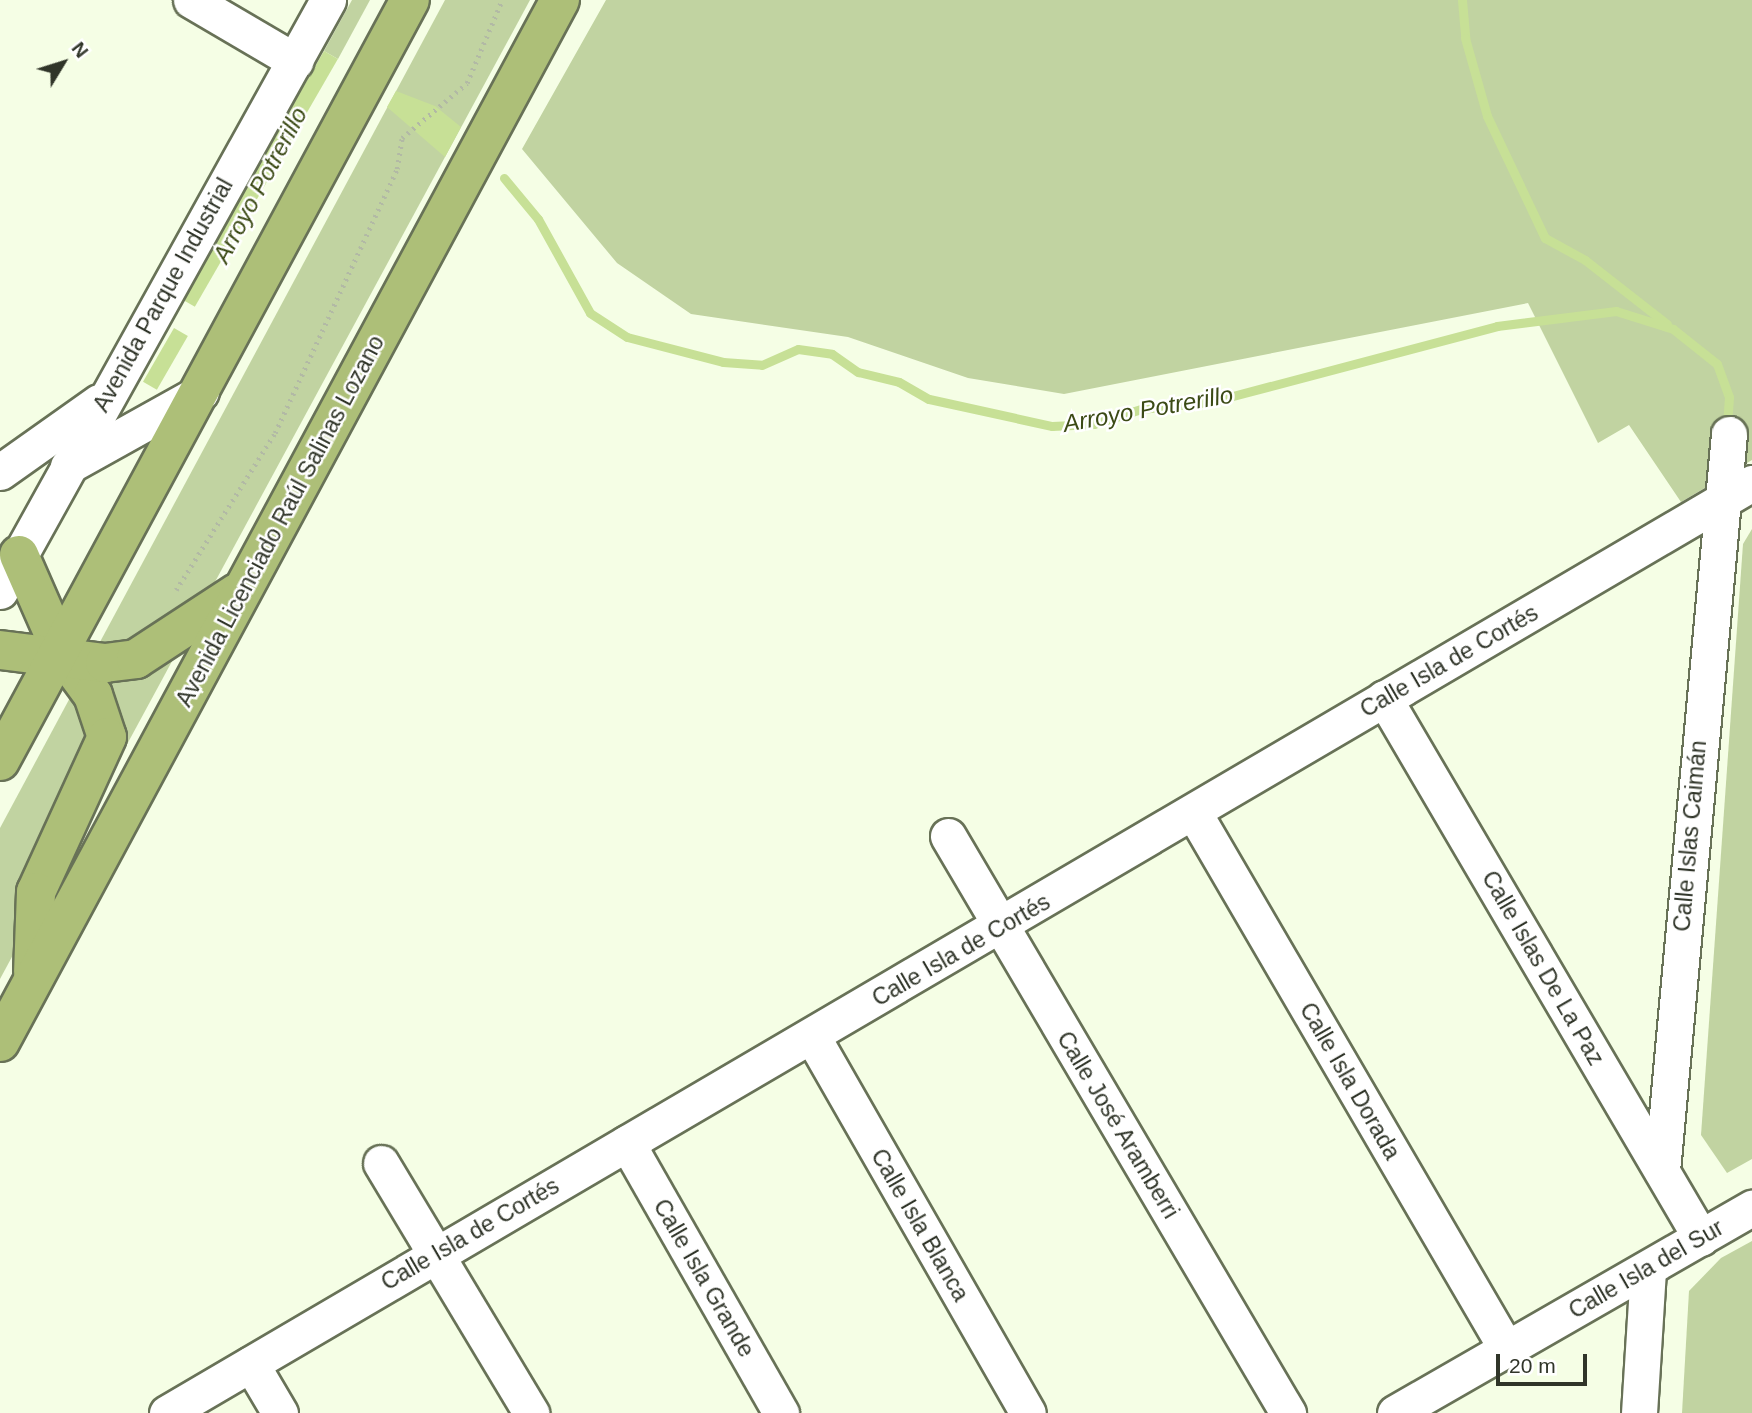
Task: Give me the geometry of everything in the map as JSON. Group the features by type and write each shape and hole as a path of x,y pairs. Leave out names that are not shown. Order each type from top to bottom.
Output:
{"main road":[{"path":"0,761 62,653 410,0"},
{"name":"Avenida Licenciado Raúl Salinas Lozano","path":"0,1042 560,0"},
{"path":"9,544 62,653 93,695 107,737 36,892 33,981"},
{"path":"0,650 62,653 105,663 136,659 245,588"}],"street":[{"path":"191,0 295,61"},
{"name":"Avenida Parque Industrial","path":"0,591 9,544 68,466 328,0"},
{"path":"68,466 201,392"},
{"path":"0,472 104,398"},
{"name":"Calle Islas Caimán","path":"1662,1170 1719,502 1729,434"},
{"name":"Calle Isla de Cortés","path":"167,1413 1194,813 1384,698 1752,483"},
{"name":"Calle Islas De La Paz","path":"1384,698 1701,1238"},
{"name":"Calle Isla Dorada","path":"1194,813 1506,1348"},
{"name":"Calle José Aramberri","path":"948,836 1288,1413"},
{"name":"Calle Isla Blanca","path":"812,1036 1028,1413"},
{"name":"Calle Isla Grande","path":"627,1143 781,1413"},
{"path":"382,1163 531,1413"},
{"name":"Calle Isla del Sur","path":"1395,1413 1752,1208"},
{"path":"1639,1413 1648,1270"},
{"path":"251,1364 280,1413"}],"path":[{"path":"169,602 275,433 397,169 402,138 467,83 502,0"}],"shaded area":[{"path":"352,0 370,0 338,59 324,51"},
{"path":"445,0 530,0 0,979 0,828"},
{"path":"606,0 1752,0 1752,460 1681,502 1629,425 1598,443 1528,303 1064,394 968,378 848,337 691,314 617,263 522,149"},
{"path":"1752,529 1752,1159 1727,1173 1701,1135 1743,544"},
{"path":"1752,1241 1752,1413 1682,1413 1689,1291 1721,1258"}],"water":[{"path":"324,51 338,59 195,307 181,299"},
{"path":"396,91 435,106 461,127 445,157 387,107"},
{"path":"174,328 188,336 157,390 143,382"}],"waterway":[{"path":"1462,0 1465,38 1487,116 1545,238 1585,260 1667,324"},
{"name":"Arroyo Potrerillo","path":"504,178 538,219 590,313 627,337 723,362 762,365 798,349 832,354 858,372 899,382 929,399 1052,426 1094,424 1141,409 1210,402 1497,326 1616,311 1673,329 1717,364 1729,397 1727,426"}]}
